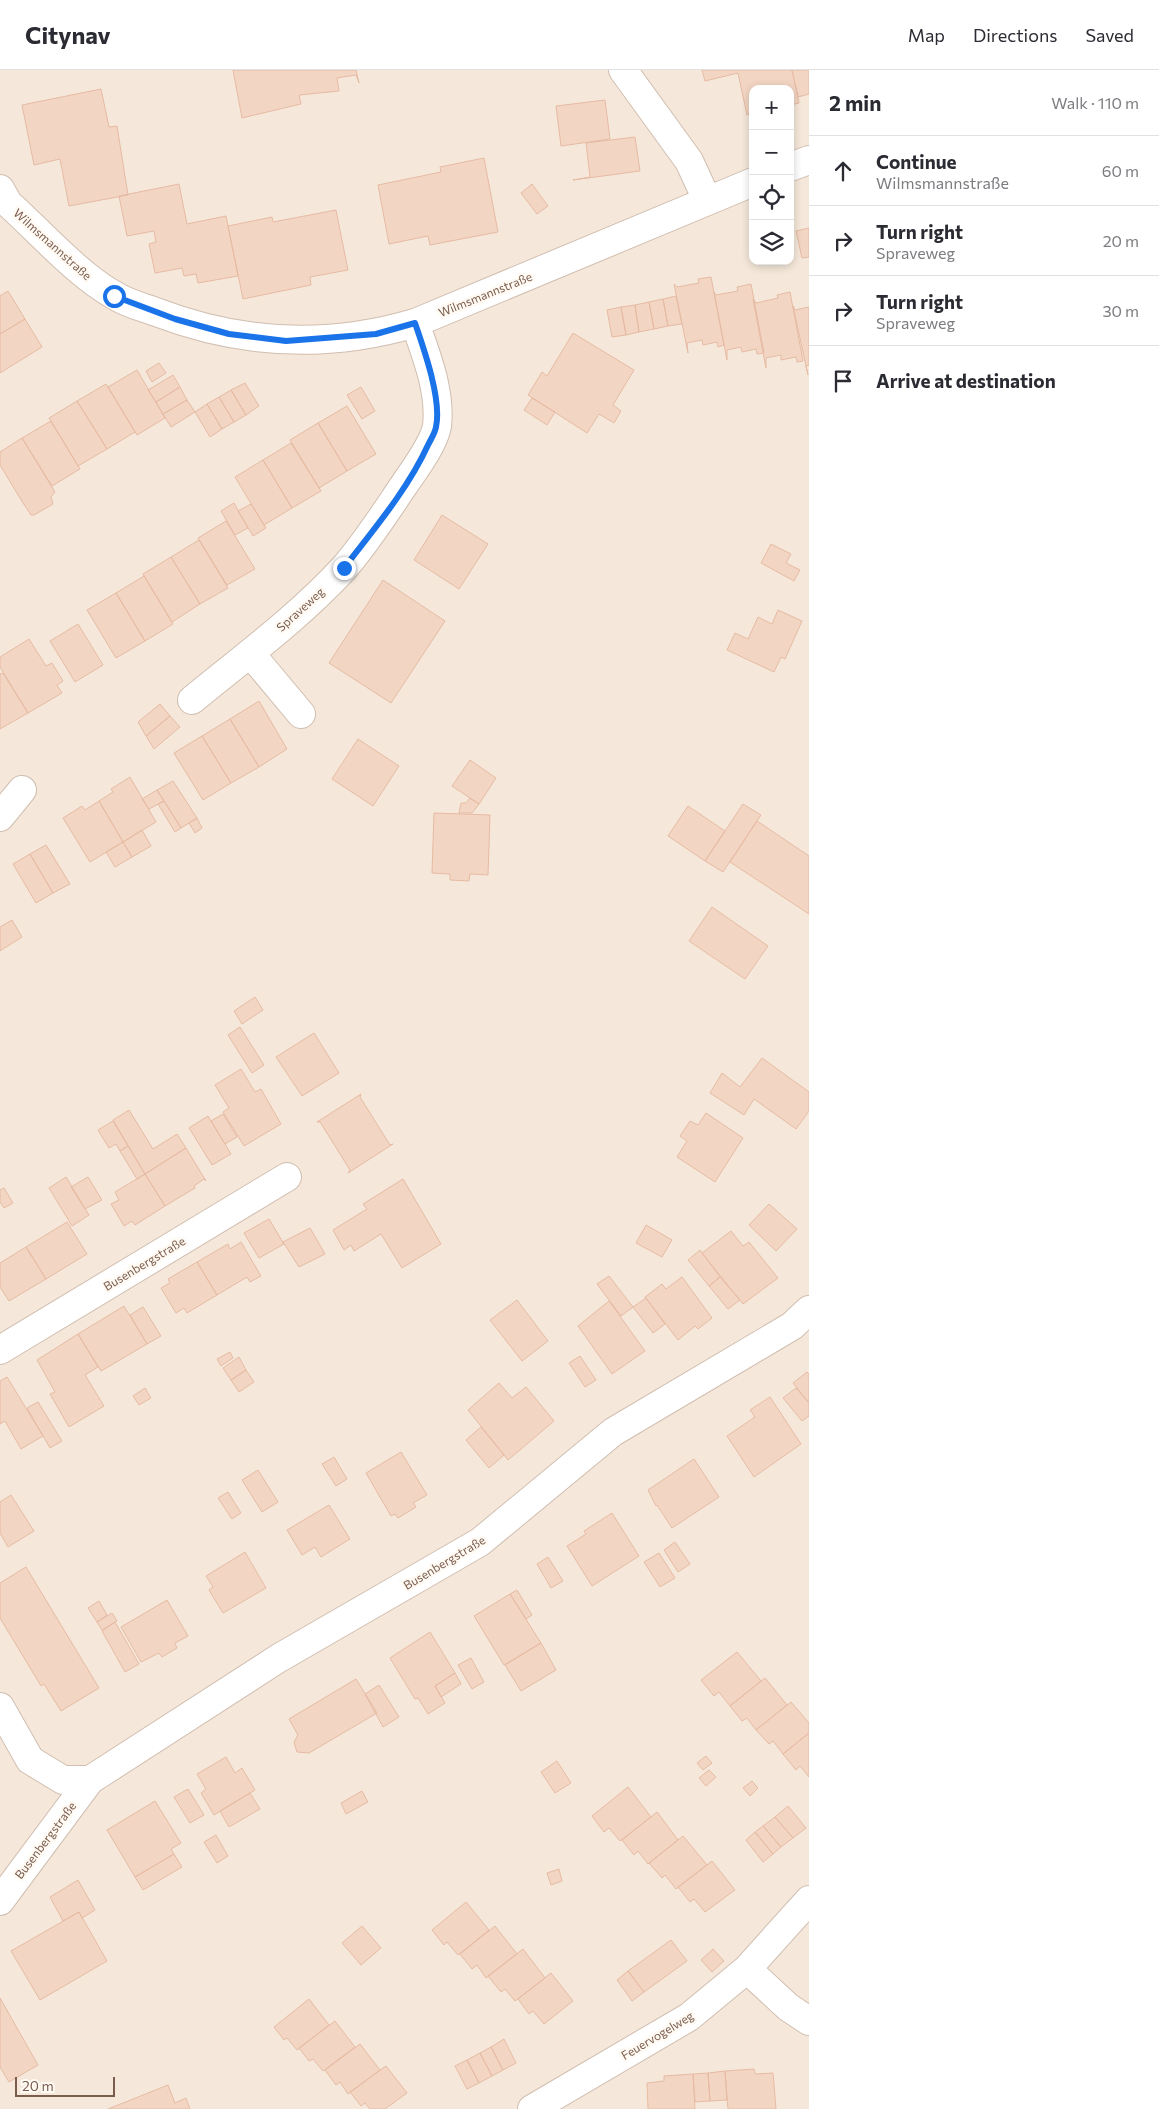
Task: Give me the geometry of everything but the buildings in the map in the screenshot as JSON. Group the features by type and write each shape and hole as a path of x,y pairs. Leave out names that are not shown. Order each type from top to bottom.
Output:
{"street":[{"path":"623,70 689,161 707,200"},
{"path":"794,166 809,160"},
{"name":"Wilmsmannstraße","path":"0,190 8,203 92,280 114,296 175,319 229,334 286,341 376,334 415,323 749,184"},
{"name":"Spraveweg","path":"192,700 250,653 344,568 421,461 437,427 433,383 415,323"},
{"path":"250,653 301,714"},
{"path":"0,818 22,790"},
{"name":"Busenbergstraße","path":"0,1350 287,1177"},
{"name":"Busenbergstraße","path":"0,1901 90,1780 279,1658 480,1542 613,1432 792,1326 809,1310"},
{"path":"0,1707 30,1760 63,1780 90,1780"},
{"name":"Feuervogelweg","path":"532,2109 689,2017 747,1969 809,1900"},
{"path":"747,1969 788,2007 809,2021"}],"shaded area":[{"path":"0,70 809,70 809,2109 0,2109"}],"route":[{"path":"114,296 175,319 229,334 286,341 376,334 415,323 428,361 435,390 437,427 421,461 344,568"}]}
